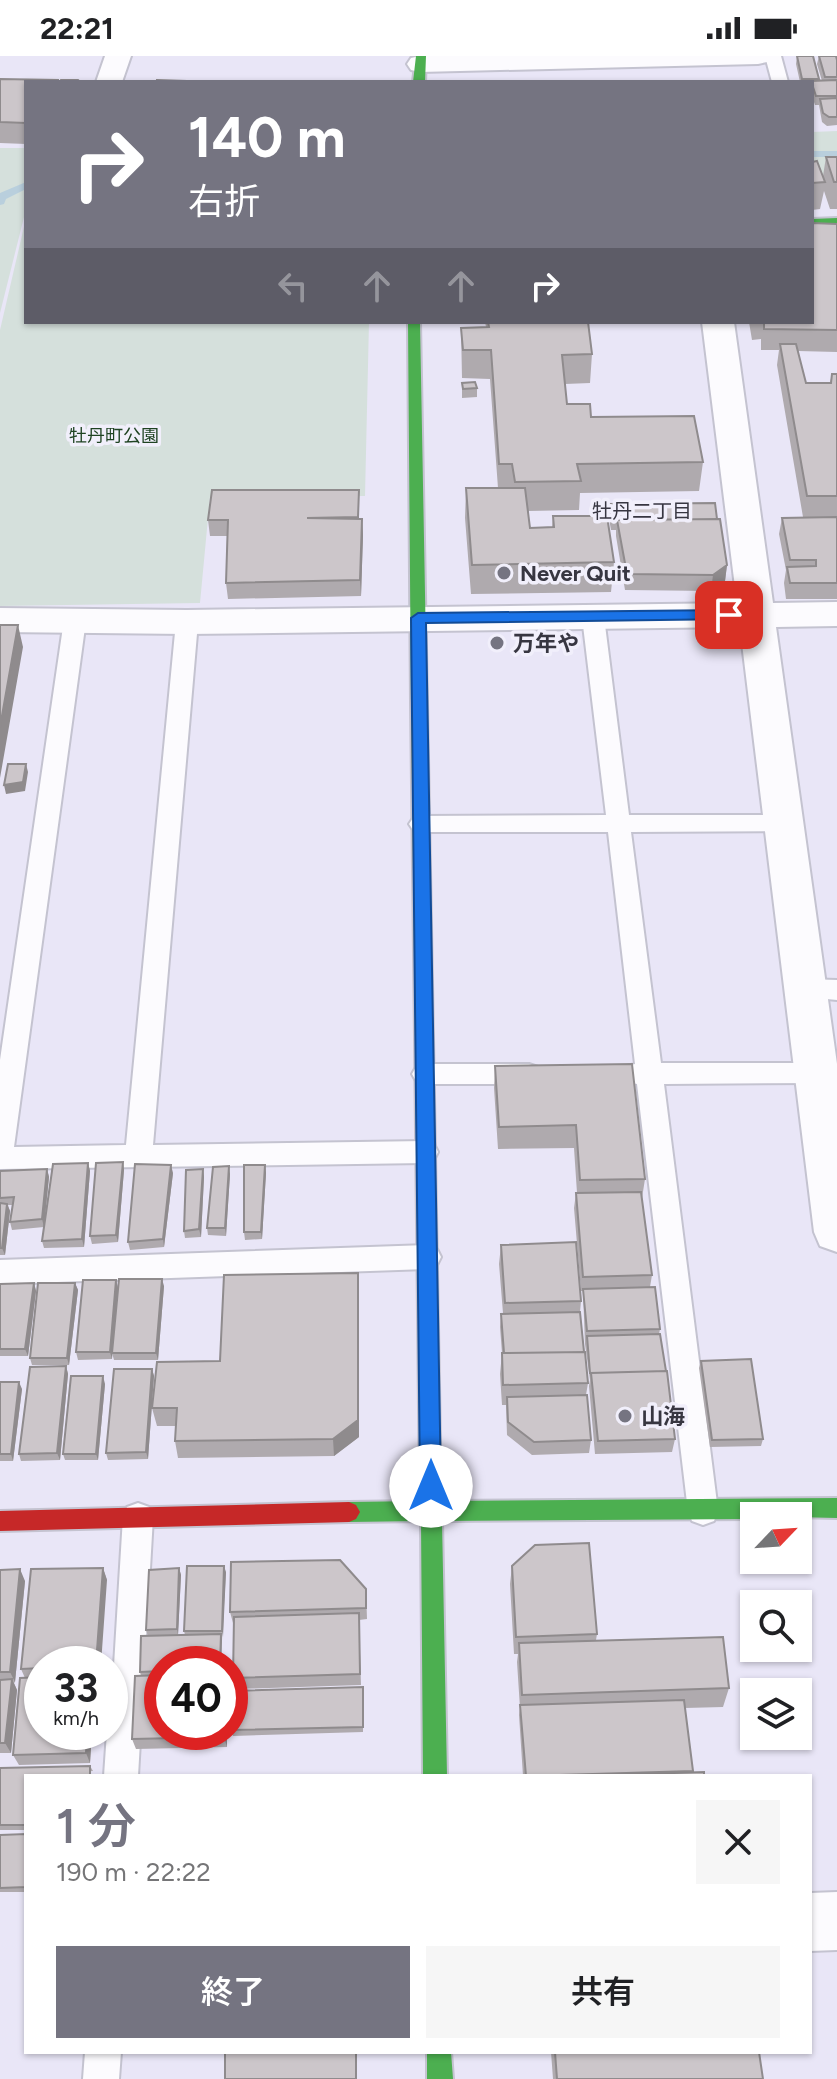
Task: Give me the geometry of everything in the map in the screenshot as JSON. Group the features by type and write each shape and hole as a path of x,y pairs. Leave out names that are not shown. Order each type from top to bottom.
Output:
{"street":[{"path":"110,80 118,56"},
{"path":"420,67 758,56"},
{"path":"814,223 837,222"},
{"path":"414,324 435,1774"},
{"path":"718,324 784,823 821,990 817,1073 837,1232"},
{"path":"0,620 187,622 837,614"},
{"path":"0,1521 431,1510 837,1508"},
{"path":"812,1922 837,1921"},
{"path":"439,2054 440,2079"}],"lane":[{"path":"773,56 779,80"},
{"path":"593,617 703,1511"},
{"path":"0,1152 75,620"},
{"path":"139,1155 187,622"},
{"path":"421,824 784,823"},
{"path":"604,1074 817,1073"},
{"path":"425,1074 558,1074"},
{"path":"0,1158 425,1152"},
{"path":"0,1272 427,1257"},
{"path":"121,1774 138,1517"},
{"path":"101,2079 103,2054"}],"green space":[{"path":"837,131 837,178 814,178 814,132"},
{"path":"0,148 24,148 24,217 0,313"},
{"name":"牡丹町公園","path":"24,227 24,324 369,324 365,496 210,497 200,603 0,606 0,330"}],"building":[{"path":"797,56 813,56 819,79 802,79"},
{"path":"819,56 836,56 837,77 825,77"},
{"path":"0,79 58,80 24,80 24,123 0,122"},
{"path":"837,80 837,96 816,96 814,81"},
{"path":"837,98 837,117 829,117 823,113 820,99"},
{"path":"826,157 837,157 837,182 834,182"},
{"path":"817,161 825,182 814,183 814,162"},
{"path":"814,223 837,224 837,330 764,329 764,324 814,324"},
{"path":"488,324 588,324 592,354 562,355 567,404 590,404 591,417 694,416 703,462 577,464 581,481 515,482 512,464 499,464 491,350 463,350 461,328 489,327"},
{"path":"780,344 796,344 806,383 831,383 832,374 837,374 837,496 807,496"},
{"path":"475,382 477,388 463,389 462,383"},
{"path":"466,488 525,488 530,528 554,527 553,516 607,516 614,562 472,565"},
{"path":"212,490 359,490 358,517 307,518 362,519 360,580 226,583 228,520 208,520"},
{"path":"715,503 717,519 617,521 612,521 609,504"},
{"path":"837,517 837,583 790,583 787,567 816,566 816,560 790,560 782,518"},
{"path":"720,519 727,565 713,575 627,574 617,520"},
{"path":"0,625 18,625 0,727"},
{"path":"8,764 26,764 23,782 4,785"},
{"path":"632,1064 645,1179 580,1180 576,1125 499,1127 495,1066"},
{"path":"123,1162 116,1235 90,1236 96,1163"},
{"path":"88,1163 82,1239 42,1241 53,1164"},
{"path":"135,1164 171,1165 163,1239 128,1242"},
{"path":"244,1165 265,1165 261,1232 244,1232"},
{"path":"229,1166 225,1228 207,1228 213,1167"},
{"path":"47,1169 42,1219 10,1222 14,1197 0,1198 0,1171"},
{"path":"203,1169 199,1229 184,1231 186,1170"},
{"path":"641,1192 652,1275 583,1277 576,1193"},
{"path":"0,1203 7,1204 2,1248 0,1248"},
{"path":"576,1242 581,1301 505,1303 501,1245"},
{"path":"358,1273 358,1420 333,1439 175,1441 177,1408 152,1408 157,1362 220,1361 224,1275"},
{"path":"119,1279 162,1279 156,1353 112,1353"},
{"path":"83,1280 116,1280 110,1352 76,1352"},
{"path":"34,1283 25,1349 0,1349 0,1284"},
{"path":"38,1283 75,1283 67,1358 30,1358"},
{"path":"655,1287 660,1329 587,1331 583,1289"},
{"path":"580,1312 584,1352 504,1353 501,1314"},
{"path":"660,1334 666,1371 590,1373 587,1336"},
{"path":"585,1352 588,1383 503,1385 502,1353"},
{"path":"751,1359 763,1439 712,1440 701,1361"},
{"path":"66,1366 57,1453 19,1454 30,1367"},
{"path":"114,1369 152,1369 146,1452 106,1453"},
{"path":"667,1371 675,1439 598,1441 591,1373"},
{"path":"71,1376 103,1376 96,1454 63,1454"},
{"path":"0,1382 19,1382 11,1454 0,1454"},
{"path":"587,1395 591,1440 534,1442 508,1422 507,1397"},
{"path":"589,1543 597,1634 516,1637 512,1566 535,1545"},
{"path":"340,1560 366,1589 366,1608 230,1612 231,1562"},
{"path":"187,1566 224,1566 222,1631 184,1631"},
{"path":"103,1568 97,1646 24,1646 24,1669 21,1669 31,1569"},
{"path":"179,1568 177,1629 146,1630 149,1570"},
{"path":"20,1569 10,1672 0,1672 0,1570"},
{"path":"359,1613 360,1674 248,1678 248,1646 234,1646 234,1617"},
{"path":"221,1634 221,1646 144,1646 144,1672 140,1672 141,1636"},
{"path":"723,1637 729,1688 522,1695 519,1643"},
{"path":"135,1676 144,1676 144,1739 132,1739"},
{"path":"20,1678 24,1678 24,1750 86,1750 86,1753 13,1755"},
{"path":"12,1679 5,1743 0,1743 0,1680"},
{"path":"363,1687 363,1727 248,1730 248,1691"},
{"path":"684,1700 693,1771 526,1774 520,1705"},
{"path":"90,1766 90,1774 24,1774 24,1825 0,1825 0,1768"},
{"path":"704,1772 704,1774 644,1774"},
{"path":"24,1834 24,1887 0,1888 0,1835"},
{"path":"225,2054 356,2054 356,2079 225,2079"},
{"path":"555,2054 759,2054 763,2079 557,2079"}],"waterway":[{"path":"814,154 837,154"},
{"path":"0,202 1,197 24,186"}],"traffic: fast":[{"path":"419,80 421,56"},
{"path":"814,223 837,222"},
{"path":"414,324 419,702"},
{"path":"424,1038 435,1774"},
{"path":"349,1512 837,1508"},
{"path":"439,2054 440,2079"}],"traffic: slow":[{"path":"419,702 424,1038"}],"traffic: jam":[{"path":"0,1521 349,1512"}],"place":[{"name":"Never Quit","path":"504,573"},
{"name":"万年や","path":"497,643"},
{"name":"山海","path":"625,1416"}],"district":[{"name":"牡丹二丁目","path":"642,511"}],"route":[{"path":"431,1486 418,618 729,615"}]}
